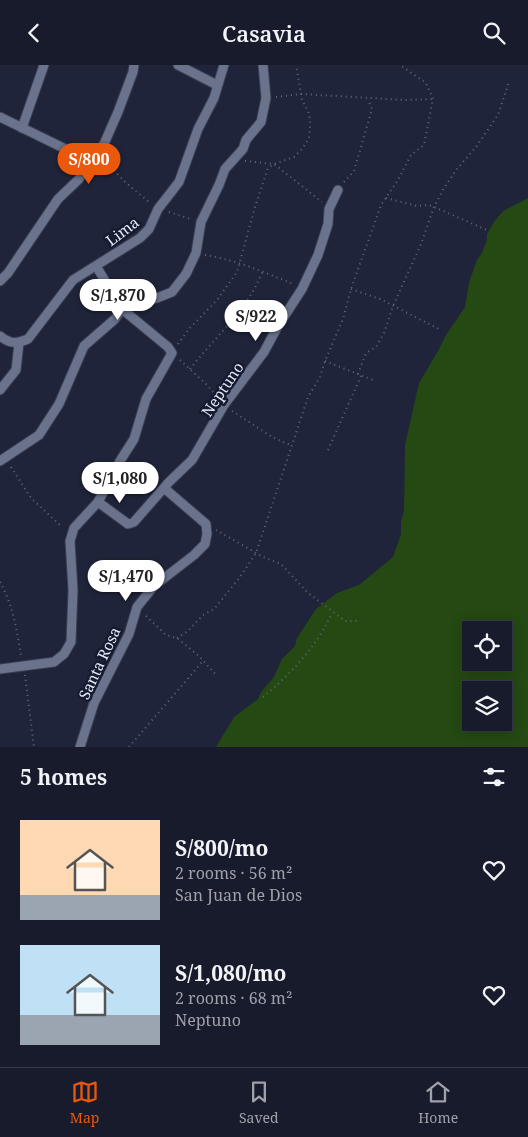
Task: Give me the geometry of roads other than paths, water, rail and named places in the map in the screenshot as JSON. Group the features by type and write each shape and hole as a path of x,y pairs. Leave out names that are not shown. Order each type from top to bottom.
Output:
{"street":[{"path":"22,128 44,65"},
{"path":"0,281 8,273 58,199 79,179 90,161 104,144 121,104 134,65"},
{"path":"178,65 217,85"},
{"name":"Lima","path":"19,343 28,339 33,334 73,280 140,237 149,229 158,209 179,182 198,129 214,98 224,65"},
{"path":"2,458 39,435 59,403 84,346 115,319 122,309 139,301 158,298 172,292 186,274 196,253 201,223 225,169 230,161 243,149 246,140 261,122 266,99 263,65"},
{"path":"0,117 90,161"},
{"name":"Neptuno","path":"98,502 128,524 134,523 164,488 192,460 224,405 264,352 278,325 302,289 318,255 328,224 330,209 338,190"},
{"path":"0,669 54,663 64,654 71,643 73,590 70,541 74,528 98,502 134,439 146,399 172,353 168,347 122,309 96,266"},
{"path":"0,336 9,343 19,343 16,370 0,389"},
{"name":"Santa Rosa","path":"80,747 94,703 128,634 137,607 154,586 205,544 206,524 164,488"}]}
